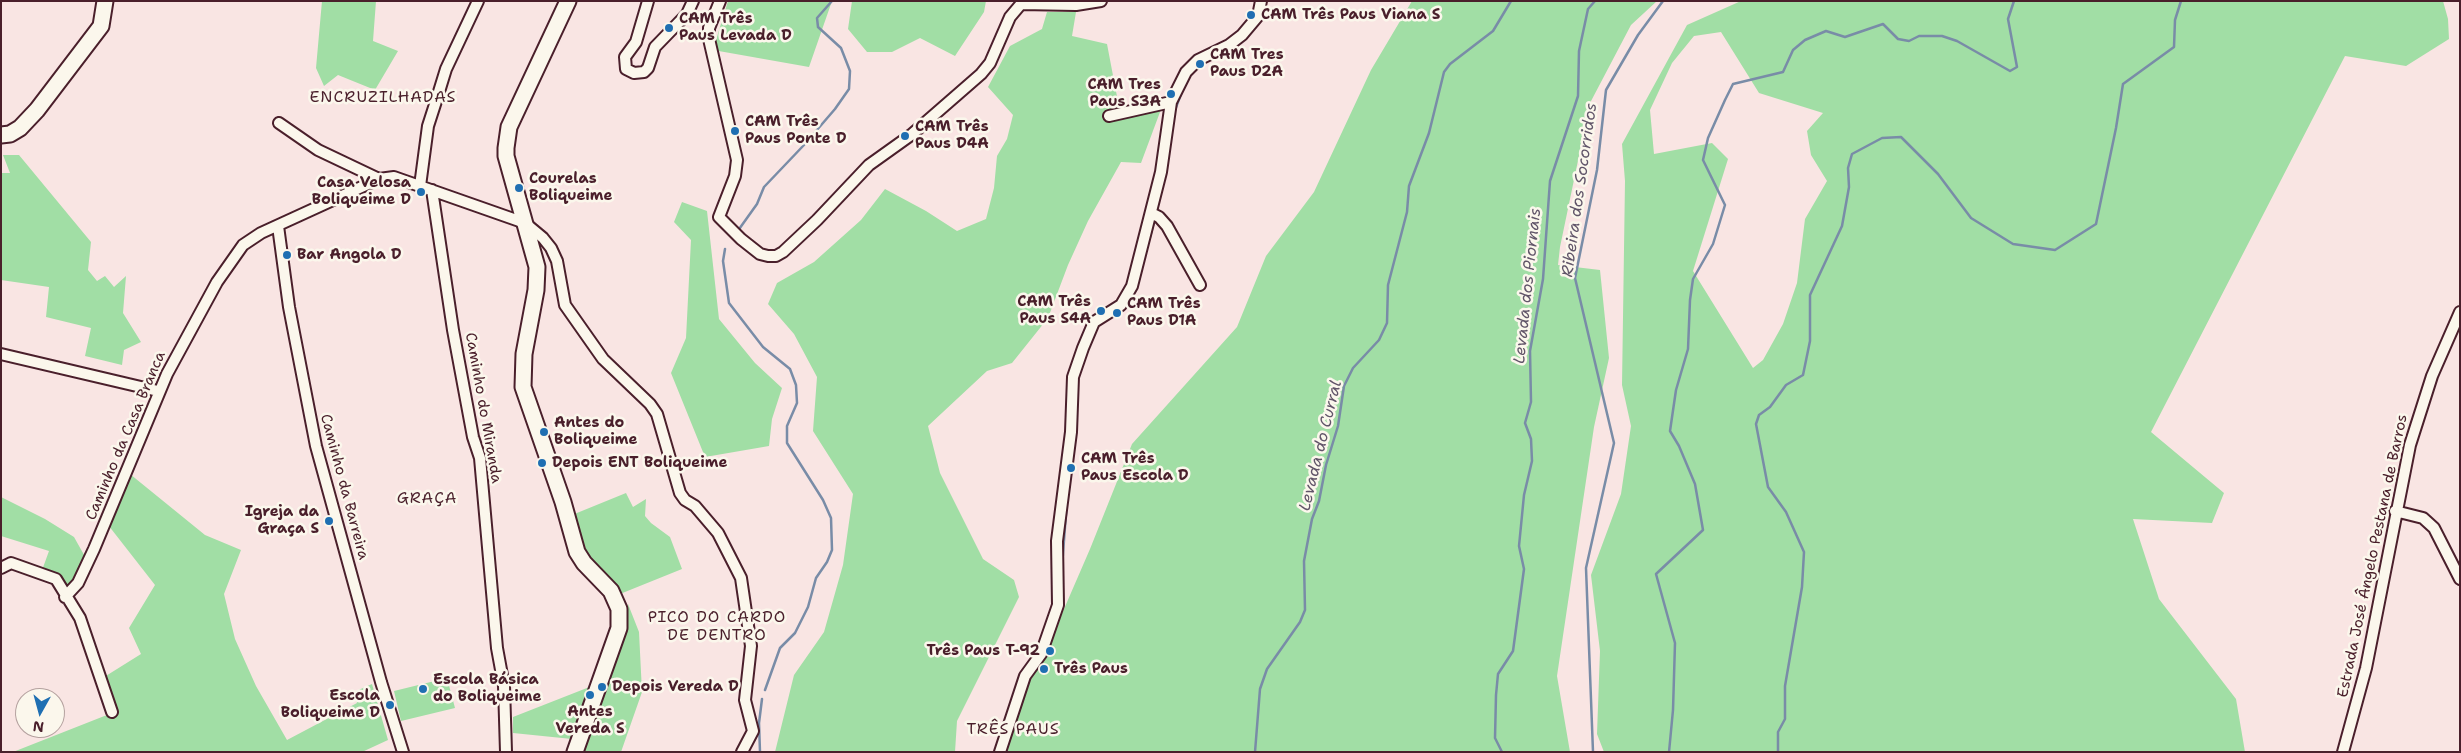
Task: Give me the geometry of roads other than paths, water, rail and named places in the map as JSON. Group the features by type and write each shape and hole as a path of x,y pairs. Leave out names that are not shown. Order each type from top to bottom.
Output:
{"main road":[{"path":"1,135 10,134 20,128 37,110 101,26 105,1"},
{"path":"568,1 513,119 506,142 506,156 535,252 538,280 524,354 523,387 563,502 577,552 584,563 611,591 619,609 619,628 575,752"}],"street":[{"path":"420,186 428,126 440,87 446,69 478,1"},
{"path":"648,1 636,42 625,58 626,69 634,73 644,72 655,47 687,14 693,1"},
{"path":"720,1 709,28 709,39 737,160 735,176 719,217 741,239 760,254 776,256 818,220 869,166 911,135 982,74 990,63 1010,17 1021,4 1076,5 1101,1"},
{"path":"1000,752 1025,676 1041,654 1058,605 1057,542 1071,432 1073,377 1094,322 1121,305 1127,297 1151,213 1160,172 1171,102 1190,66 1242,35 1258,16 1261,1"},
{"path":"1109,116 1171,102"},
{"path":"280,123 318,150 378,179 394,177 525,224 551,248 557,261 565,305 603,359 650,404 657,414 680,493 685,500 695,506 718,533 741,578 752,646 745,700 752,731 742,752"},
{"name":"Caminho da Casa Branca","path":"65,597 78,583 94,549 158,391 217,282 243,245 261,233 378,179"},
{"name":"Caminho do Miranda","path":"432,190 453,330 473,437 480,458 496,648 504,694 506,752"},
{"path":"1151,213 1167,226 1200,285"},
{"name":"Caminho da Barreira","path":"278,226 289,307 316,446 381,682 403,752"},
{"name":"Estrada José Ângelo Pestana de Barros","path":"2343,752 2366,668 2395,511 2410,445 2432,376 2460,312"},
{"path":"1,354 158,391"},
{"path":"2395,511 2423,518 2434,528 2460,579"},
{"path":"1,568 10,563 56,579 65,597 80,618 112,712"}],"waterway":[{"path":"737,232 757,204 764,187 804,145 835,109 849,89 850,71 841,48 818,27 817,18 832,1"},
{"name":"Levada do Curral","path":"1255,752 1260,689 1267,669 1300,622 1305,610 1304,561 1312,519 1319,501 1326,465 1338,426 1344,386 1353,368 1379,340 1387,323 1388,285 1407,212 1409,186 1429,133 1444,72 1450,64 1493,31 1511,1"},
{"name":"Levada dos Piornais","path":"1502,752 1495,738 1496,695 1498,674 1513,651 1524,569 1519,546 1524,495 1532,461 1531,439 1525,423 1531,402 1530,351 1543,279 1550,181 1578,96 1579,51 1588,9 1595,1"},
{"name":"Ribeira dos Socorridos","path":"1593,752 1586,568 1614,443 1575,278 1597,170 1606,90 1638,35 1663,1"},
{"path":"1669,752 1673,710 1675,643 1656,574 1703,530 1695,484 1679,446 1670,431 1676,390 1688,349 1693,279 1713,244 1725,205 1703,160 1708,138 1725,100 1733,84 1783,72 1793,50 1805,40 1826,31 1845,37 1883,24 1898,39 1909,41 1919,36 1942,36 1957,41 2010,71 2017,67 2008,19 2014,1"},
{"path":"1778,752 1778,732 1785,719 1785,686 1802,587 1804,552 1786,512 1768,487 1756,424 1759,415 1770,407 1786,385 1803,375 1810,341 1810,295 1842,226 1849,187 1848,168 1852,154 1882,138 1901,137 1938,174 1971,218 2013,244 2055,250 2096,224 2123,84 2174,47 2175,20 2181,1"},
{"path":"1175,110 1181,94"},
{"path":"1150,237 1155,218"},
{"path":"725,249 723,261 729,303 763,347 790,369 796,385 797,403 787,426 787,443 823,500 831,518 832,550 827,562 816,578 808,607 795,633 780,648 765,690"},
{"path":"1063,601 1062,567 1067,500"},
{"path":"760,752 759,723 762,699"},
{"path":"1006,750 1023,699"}],"place":[{"name":"CAM Três Paus Viana S","path":"1251,15"},
{"name":"CAM Três Paus Levada D","path":"669,28"},
{"name":"CAM Tres Paus D2A","path":"1200,64"},
{"name":"CAM Tres Paus S3A","path":"1171,94"},
{"name":"CAM Três Paus Ponte D","path":"735,131"},
{"name":"CAM Três Paus D4A","path":"905,136"},
{"name":"Courelas Boliqueime","path":"519,188"},
{"name":"Casa Velosa Boliqueime D","path":"421,192"},
{"name":"Bar Angola D","path":"287,255"},
{"name":"CAM Três Paus S4A","path":"1101,311"},
{"name":"CAM Três Paus D1A","path":"1117,313"},
{"name":"Antes do Boliqueime","path":"544,432"},
{"name":"Depois ENT Boliqueime","path":"542,463"},
{"name":"CAM Três Paus Escola D","path":"1071,468"},
{"name":"Igreja da Graça S","path":"329,521"},
{"name":"Três Paus T-92","path":"1050,651"},
{"name":"Três Paus","path":"1044,669"},
{"name":"Depois Vereda D","path":"602,687"},
{"name":"Escola Básica do Boliqueime","path":"423,689"},
{"name":"Antes Vereda S","path":"590,695"},
{"name":"Escola Boliqueime D","path":"390,705"}],"district":[{"name":"ENCRUZILHADAS","path":"383,98"},
{"name":"GRAÇA","path":"427,499"},
{"name":"PICO DO CARDO DE DENTRO","path":"717,627"},
{"name":"TRÊS PAUS","path":"1013,730"}]}
